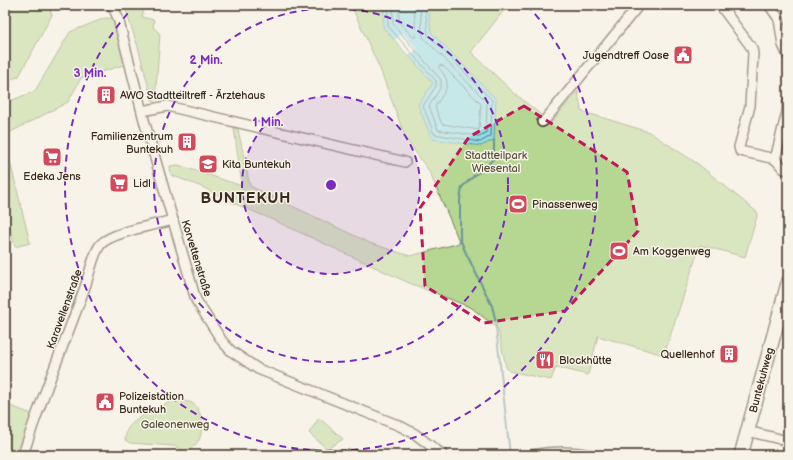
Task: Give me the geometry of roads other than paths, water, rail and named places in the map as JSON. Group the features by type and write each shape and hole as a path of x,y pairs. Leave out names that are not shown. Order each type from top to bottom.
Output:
{"main road":[{"name":"Buntekuhweg","path":"741,455 785,305 788,282"}],"street":[{"name":"Korvettenstraße","path":"112,5 118,18 142,111 196,300 222,341 231,350 258,369 405,429 415,434 443,455"},
{"path":"542,122 639,5"},
{"path":"720,5 752,48 753,54 750,106 739,147 740,152 775,159 784,169 788,170"},
{"path":"769,5 779,19 783,45 788,56"},
{"path":"775,159 787,112 788,102"},
{"path":"142,111 167,106 405,162"},
{"name":"Karavellenstraße","path":"23,455 86,286 97,251 101,244 114,236 173,220"},
{"path":"747,431 788,441"},
{"path":"532,455 542,453 575,453 593,455"}],"water":[{"path":"384,5 428,5 431,32 496,99 494,140 481,146 432,139 418,105 433,83 383,27"}],"waterway":[{"path":"494,140 494,158 484,169 462,187 460,200 460,239 492,306 495,318 510,455"}],"place":[{"name":"Jugendtreff Oase","path":"683,55"},
{"name":"AWO Stadtteiltreff - Ärztehaus","path":"106,95"},
{"name":"Familienzentrum Buntekuh","path":"187,142"},
{"name":"Edeka Jens","path":"52,157"},
{"name":"Kita Buntekuh","path":"208,164"},
{"name":"Lidl","path":"119,183"},
{"name":"Pinassenweg","path":"518,204"},
{"name":"Am Koggenweg","path":"619,251"},
{"name":"Quellenhof","path":"729,354"},
{"name":"Blockhütte","path":"545,360"},
{"name":"Polizeistation Buntekuh","path":"105,402"}],"district":[{"name":"BUNTEKUH","path":"246,198"}],"park label":[{"name":"Stadtteilpark Wiesental","path":"496,161"},
{"name":"Galeonenweg","path":"175,424"}]}
